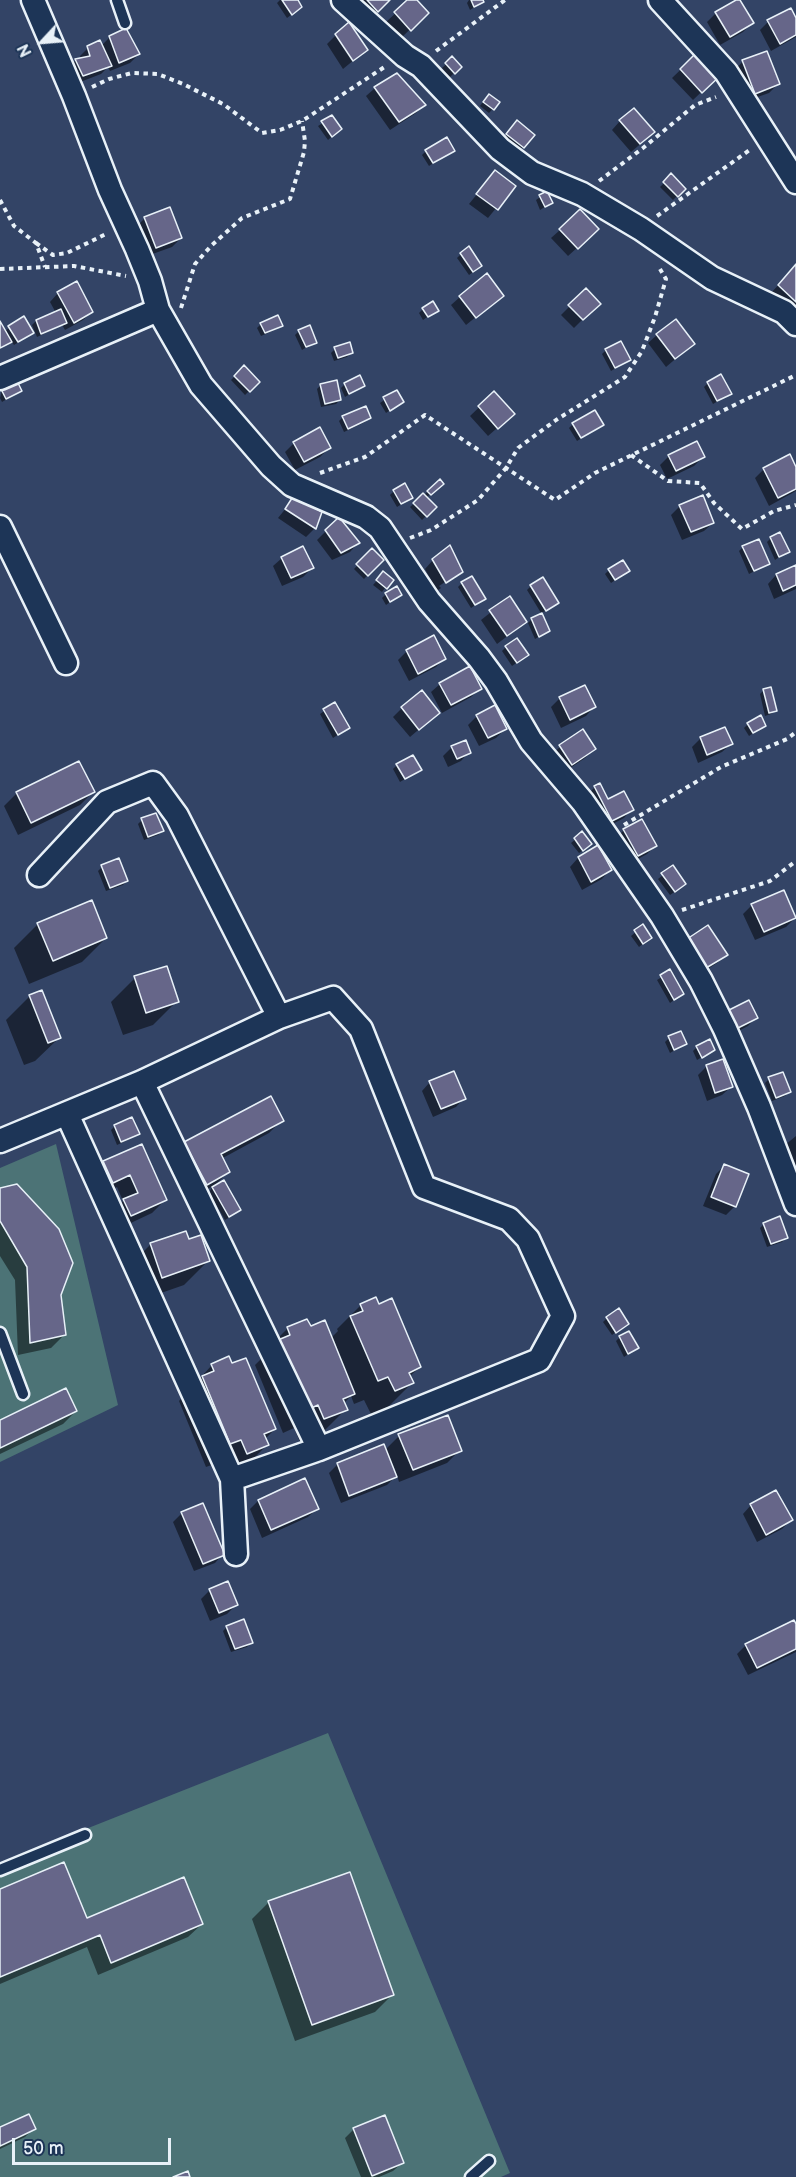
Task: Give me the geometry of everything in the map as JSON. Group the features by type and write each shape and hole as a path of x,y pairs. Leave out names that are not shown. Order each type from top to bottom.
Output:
{"street":[{"path":"33,0 74,96 110,190 150,281 158,310 201,385 271,466 292,485 366,517 380,528 429,601 496,681 531,741 583,802 662,916 701,981 726,1029 796,1204"},
{"path":"343,0 413,61 500,149 532,173 582,194 641,229 712,278 784,312 796,324"},
{"path":"660,0 726,72 796,182"},
{"path":"0,378 158,310"},
{"path":"0,527 66,663"},
{"path":"39,875 107,802 153,783 177,816 279,1017"},
{"path":"0,1141 142,1082 279,1017 333,998 361,1029 424,1187 509,1219 528,1239 563,1316 538,1360 319,1449 232,1479"},
{"path":"142,1082 319,1449"},
{"path":"67,1114 232,1479 236,1554"}],"lane":[{"path":"117,0 126,23"},
{"path":"0,1333 23,1394"},
{"path":"0,1870 85,1835"},
{"path":"471,2177 489,2161"}],"path":[{"path":"74,96 109,79 124,75 158,74 223,104 262,133 280,130 321,110 381,68 413,61 434,53 505,0"},
{"path":"582,194 696,105 737,90"},
{"path":"176,341 178,319 195,264 242,218 290,199 304,152 302,121"},
{"path":"641,229 766,137"},
{"path":"0,200 14,226 52,255 67,253 108,233 130,233"},
{"path":"36,243 45,267"},
{"path":"392,545 431,530 478,500 506,468 518,448 556,420 625,377 642,351 666,279 656,259"},
{"path":"0,269 74,266 150,281"},
{"path":"315,474 365,457 425,415 555,500 595,473 796,375"},
{"path":"631,455 668,481 700,483 714,503 742,529 774,511 796,505"},
{"path":"605,836 721,767 787,739 796,732"},
{"path":"662,916 770,881 796,861"}],"green space":[{"path":"56,1144 118,1405 0,1462 0,1168"},
{"path":"328,1733 510,2173 501,2177 0,2177 0,1863"}],"building":[{"path":"282,0 298,0 302,7 292,15"},
{"path":"367,0 390,0 378,12"},
{"path":"407,0 417,0 429,13 411,31 394,12"},
{"path":"471,0 483,0 484,2 474,7"},
{"path":"740,0 754,23 730,37 715,12"},
{"path":"791,8 796,18 796,35 780,44 767,20"},
{"path":"349,22 368,50 353,61 335,34"},
{"path":"126,28 140,54 119,63 109,36"},
{"path":"100,40 112,66 83,76 75,59 90,56 87,46"},
{"path":"698,51 721,75 702,93 680,69"},
{"path":"767,51 780,84 755,94 742,60"},
{"path":"452,56 462,67 455,74 445,63"},
{"path":"397,73 426,105 399,122 374,87"},
{"path":"489,94 500,102 494,110 483,102"},
{"path":"634,108 655,132 640,144 619,120"},
{"path":"332,115 342,129 332,137 321,121"},
{"path":"517,120 535,135 524,148 506,134"},
{"path":"447,137 455,151 433,163 425,150"},
{"path":"495,170 516,186 498,210 476,194"},
{"path":"671,173 686,189 678,197 663,182"},
{"path":"547,191 553,203 545,207 539,195"},
{"path":"170,207 182,238 156,248 144,217"},
{"path":"580,209 599,229 578,249 559,229"},
{"path":"469,246 482,266 473,272 460,253"},
{"path":"796,264 796,302 778,285"},
{"path":"487,273 504,296 476,318 459,296"},
{"path":"77,281 93,312 74,323 57,292"},
{"path":"586,288 601,304 583,320 568,305"},
{"path":"433,301 439,311 428,317 422,308"},
{"path":"61,309 67,323 41,334 36,320"},
{"path":"278,315 283,326 265,333 260,323"},
{"path":"24,316 34,333 18,342 8,326"},
{"path":"676,319 695,344 675,359 656,334"},
{"path":"0,321 12,342 0,348"},
{"path":"310,325 317,343 306,347 298,330"},
{"path":"621,341 631,360 615,368 605,349"},
{"path":"350,342 353,353 338,358 334,347"},
{"path":"244,365 260,382 250,392 234,376"},
{"path":"721,374 732,394 717,401 707,382"},
{"path":"360,375 365,386 349,394 344,383"},
{"path":"337,380 341,400 325,404 320,384"},
{"path":"17,381 22,391 6,399 1,389"},
{"path":"397,390 404,402 390,411 383,397"},
{"path":"494,391 515,414 498,429 478,406"},
{"path":"366,406 371,418 348,429 342,416"},
{"path":"595,410 604,425 581,438 572,423"},
{"path":"320,427 331,448 304,462 293,442"},
{"path":"697,441 705,457 676,471 668,455"},
{"path":"790,454 796,467 796,489 778,498 763,468"},
{"path":"440,479 444,484 431,495 427,491"},
{"path":"405,483 413,498 401,504 393,490"},
{"path":"423,493 437,507 427,517 413,503"},
{"path":"294,495 322,512 316,529 285,509"},
{"path":"703,495 714,523 691,532 679,505"},
{"path":"339,517 360,543 341,553 325,530"},
{"path":"780,532 790,552 779,557 770,537"},
{"path":"759,539 770,564 754,571 742,546"},
{"path":"450,545 463,572 446,583 432,559"},
{"path":"303,546 314,568 291,578 281,557"},
{"path":"372,548 384,560 368,576 356,564"},
{"path":"623,560 630,571 615,580 608,569"},
{"path":"796,565 796,585 783,591 776,574"},
{"path":"383,571 394,580 387,589 376,580"},
{"path":"472,576 486,599 475,605 461,582"},
{"path":"543,577 559,603 546,611 530,585"},
{"path":"397,586 402,595 390,602 385,593"},
{"path":"510,596 527,622 507,636 489,610"},
{"path":"542,613 550,631 539,637 531,618"},
{"path":"434,635 446,659 418,674 406,650"},
{"path":"517,638 529,655 517,663 505,646"},
{"path":"470,666 482,689 451,705 439,683"},
{"path":"585,685 596,707 570,720 559,697"},
{"path":"771,687 777,711 769,713 763,689"},
{"path":"422,690 440,713 419,730 401,707"},
{"path":"335,702 350,728 338,735 323,709"},
{"path":"495,705 507,729 488,738 476,715"},
{"path":"761,715 766,726 753,733 747,723"},
{"path":"725,727 733,744 707,755 700,737"},
{"path":"583,729 596,749 572,765 559,745"},
{"path":"466,740 471,753 457,759 451,746"},
{"path":"413,755 422,770 405,779 396,764"},
{"path":"79,761 95,792 31,823 16,792"},
{"path":"600,783 608,799 624,791 634,810 612,821 594,786"},
{"path":"156,813 164,831 148,837 141,818"},
{"path":"642,819 657,846 638,856 623,829"},
{"path":"582,831 592,844 583,851 574,838"},
{"path":"598,845 612,870 591,882 578,857"},
{"path":"119,858 128,881 110,888 101,865"},
{"path":"673,865 686,884 675,892 661,873"},
{"path":"784,890 796,918 764,932 751,904"},
{"path":"92,900 107,938 53,961 37,923"},
{"path":"643,924 652,938 643,944 634,930"},
{"path":"708,925 728,955 706,968 687,939"},
{"path":"167,966 179,1002 146,1013 134,976"},
{"path":"670,969 684,994 674,1000 660,975"},
{"path":"42,990 61,1038 48,1043 29,995"},
{"path":"749,1000 758,1018 736,1029 727,1011"},
{"path":"681,1031 687,1044 674,1050 668,1036"},
{"path":"710,1039 715,1050 702,1058 696,1046"},
{"path":"723,1059 733,1087 715,1093 706,1065"},
{"path":"454,1071 466,1099 441,1109 429,1081"},
{"path":"783,1072 791,1092 776,1098 768,1077"},
{"path":"271,1096 284,1121 221,1154 230,1172 207,1185 184,1142"},
{"path":"132,1117 140,1134 121,1142 114,1125"},
{"path":"142,1144 167,1200 131,1216 123,1199 138,1193 130,1175 113,1183 103,1161"},
{"path":"724,1164 749,1174 736,1207 711,1197"},
{"path":"224,1180 241,1210 229,1217 212,1187"},
{"path":"17,1184 59,1229 73,1263 61,1295 66,1335 30,1343 27,1267 0,1221 0,1188"},
{"path":"780,1216 788,1238 771,1244 763,1223"},
{"path":"186,1231 189,1239 201,1235 210,1261 162,1278 150,1243"},
{"path":"376,1297 379,1304 392,1298 421,1367 409,1373 414,1383 395,1391 388,1377 378,1381 350,1316 363,1311 360,1304"},
{"path":"619,1308 629,1324 616,1333 606,1317"},
{"path":"307,1319 311,1326 325,1320 355,1394 343,1399 348,1410 324,1419 318,1405 307,1410 278,1340 290,1335 287,1327"},
{"path":"629,1331 639,1348 628,1354 619,1336"},
{"path":"229,1356 232,1363 246,1358 276,1429 264,1434 269,1445 247,1454 241,1440 230,1444 202,1376 214,1371 211,1364"},
{"path":"66,1388 77,1411 0,1448 0,1420"},
{"path":"448,1415 462,1451 413,1470 398,1434"},
{"path":"384,1444 397,1477 349,1496 337,1463"},
{"path":"305,1478 319,1509 271,1530 258,1500"},
{"path":"776,1490 793,1520 766,1535 750,1504"},
{"path":"203,1503 225,1555 203,1564 181,1512"},
{"path":"228,1581 238,1605 219,1613 209,1589"},
{"path":"244,1619 253,1643 235,1649 226,1626"},
{"path":"794,1620 796,1649 757,1668 745,1644"},
{"path":"64,1862 87,1918 184,1877 203,1924 111,1963 100,1935 0,1977 0,1889"},
{"path":"350,1872 394,1995 312,2025 268,1901"},
{"path":"29,2114 36,2129 0,2146 0,2127"},
{"path":"385,2115 404,2163 372,2176 353,2128"},
{"path":"188,2171 190,2177 173,2177"}]}
